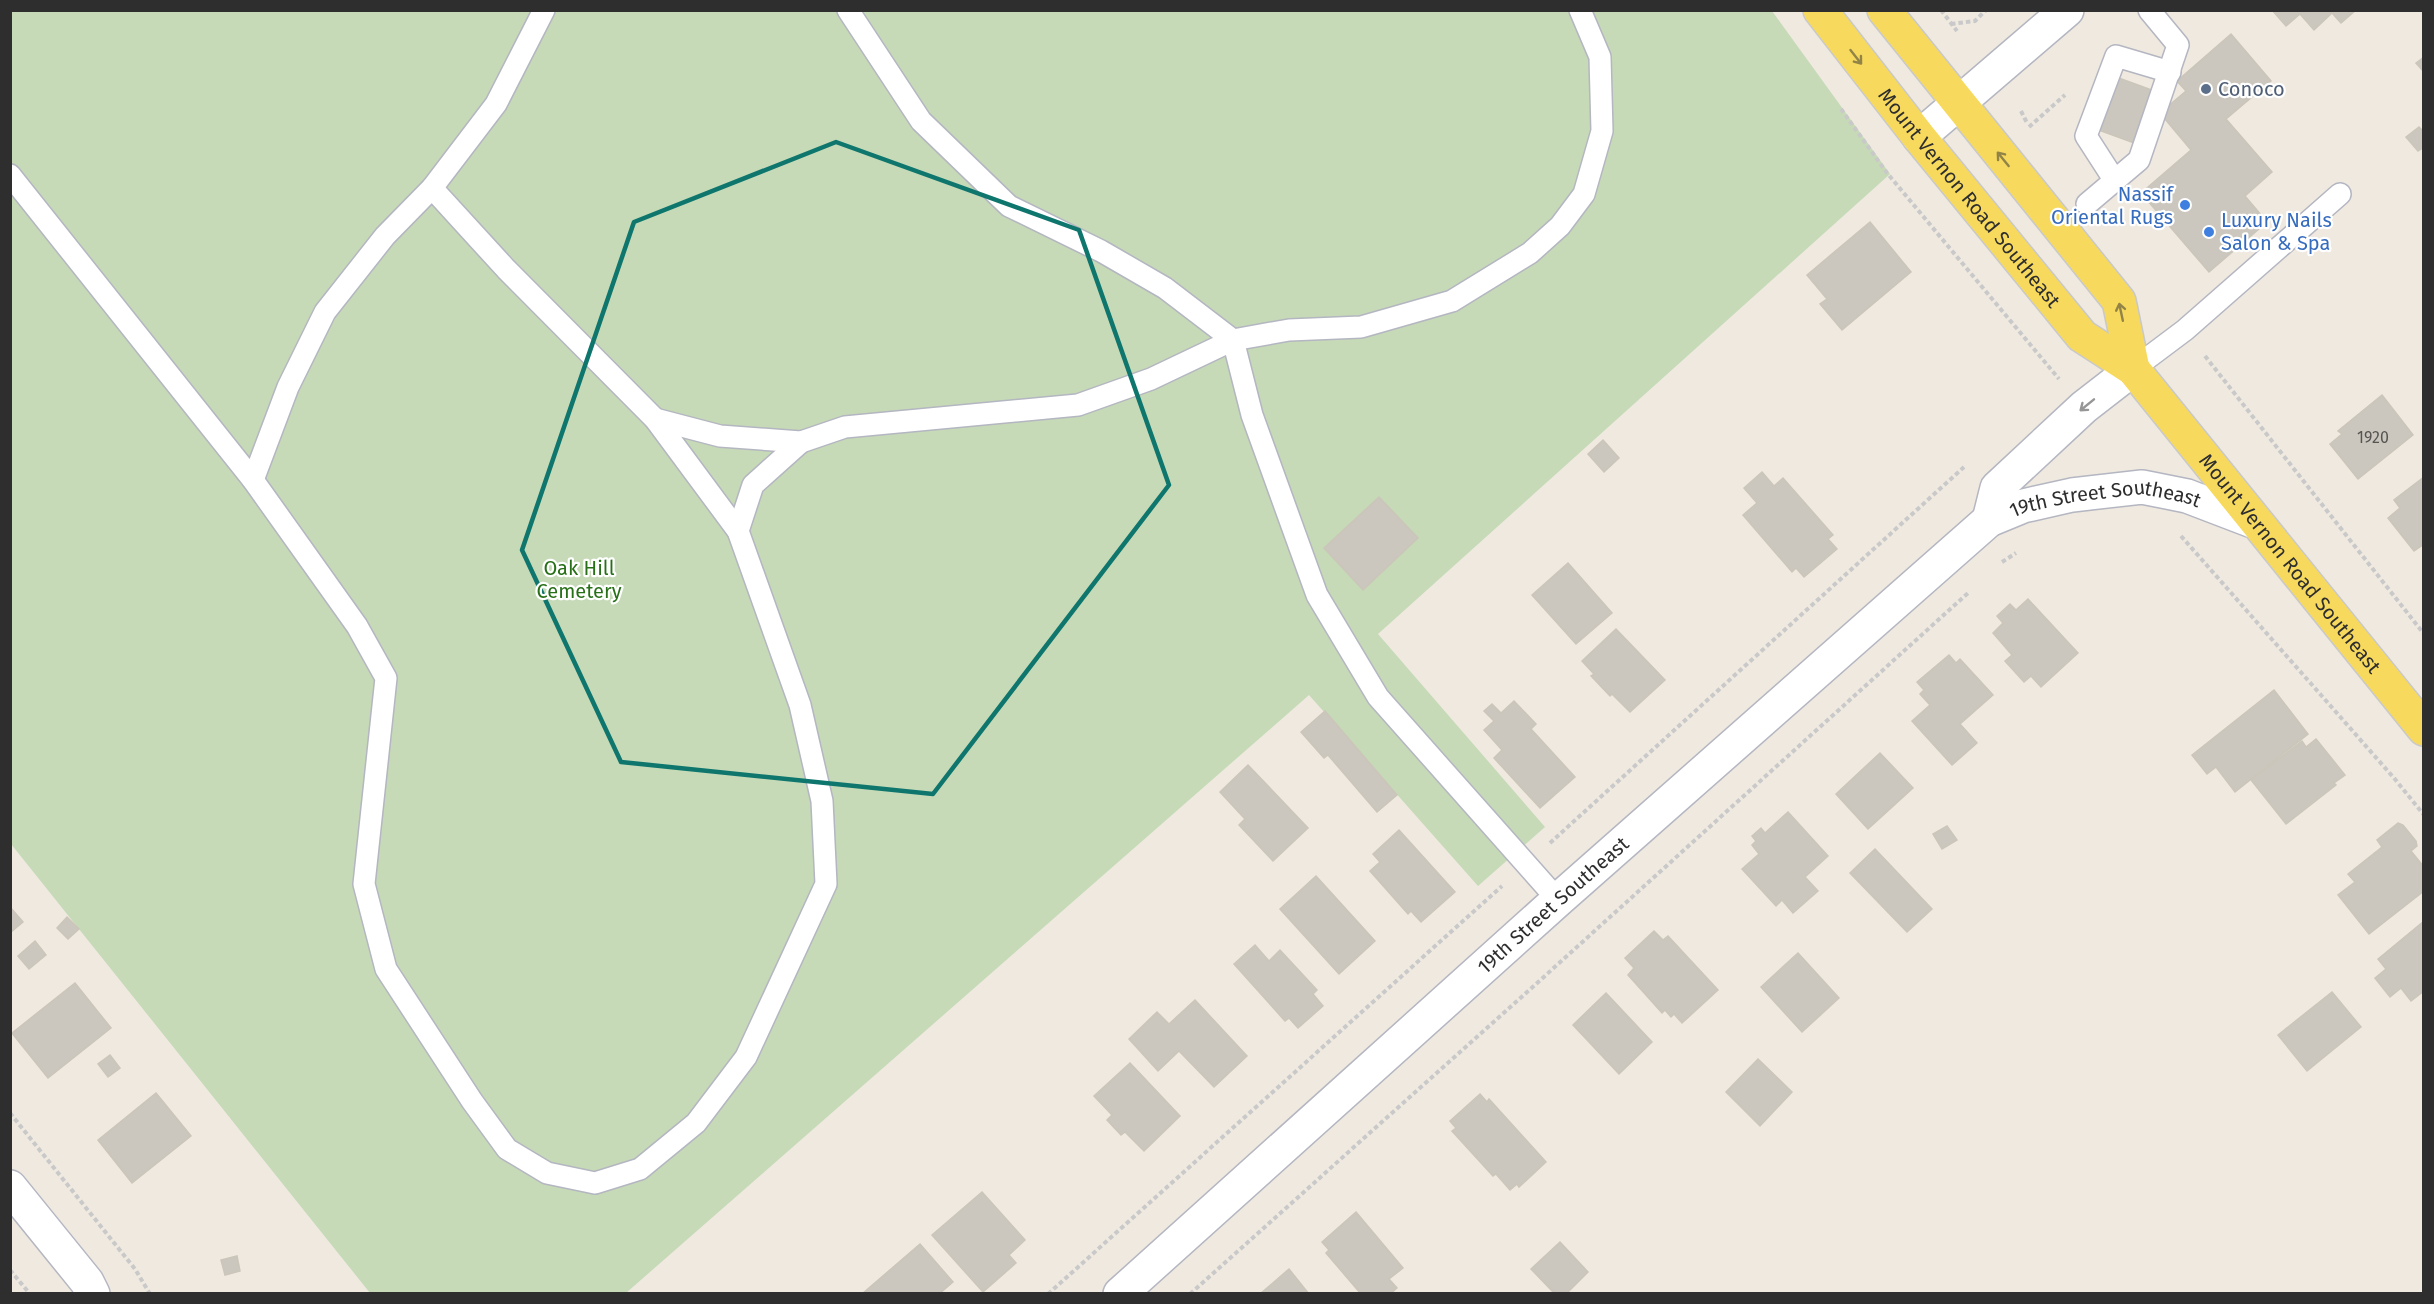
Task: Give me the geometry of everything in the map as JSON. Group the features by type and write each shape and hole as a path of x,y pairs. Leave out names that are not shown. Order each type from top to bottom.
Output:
{"main road":[{"name":"Mount Vernon Road Southeast","path":"1820,10 1919,137 2082,336 2133,369 2424,729"},
{"name":"Mount Vernon Road Southeast","path":"1884,10 2119,300 2133,369"},
{"path":"1919,137 2067,10"},
{"name":"19th Street Southeast","path":"1989,520 1998,488 2084,407 2133,369"},
{"name":"19th Street Southeast","path":"1120,1293 1558,900 1989,520 2023,506 2072,495 2142,487 2187,496 2256,522"},
{"path":"10,1187 87,1282 93,1293"}],"lane":[{"path":"253,480 288,387 326,312 385,236 432,188 496,104 544,10"},
{"path":"848,10 921,121 1009,206 1101,251 1165,288 1233,340 1252,415 1317,595 1377,697 1558,900"},
{"path":"738,531 753,485 801,442 845,427 1078,405 1151,379 1233,340 1289,330 1361,327 1452,301 1530,252 1560,226 1584,194 1602,131 1600,57 1580,10"},
{"path":"2087,204 2139,160 2149,120 2170,72 2178,45 2150,10"},
{"path":"2115,181 2086,136 2103,102 2116,56 2170,72"},
{"path":"10,175 253,480 357,626 386,678 364,884 386,969 472,1101 507,1149 548,1173 595,1183 640,1169 696,1123 746,1057 826,884 822,801 800,705 738,531 655,419 522,285 432,188"},
{"path":"2133,369 2185,330 2340,194"},
{"path":"655,419 720,436 801,442"}],"path":[{"path":"1941,10 1957,31"},
{"path":"1951,24 1975,21 1986,10"},
{"path":"1841,109 1887,173 2060,380 2051,388"},
{"path":"2021,111 2032,133"},
{"path":"2185,330 2424,634"},
{"path":"1048,1293 1526,865 1972,460"},
{"path":"2175,529 2424,815"},
{"path":"2001,564 2023,547"},
{"path":"1190,1293 1545,976 1974,587"},
{"path":"10,1113 135,1269 150,1293"},
{"path":"10,1270 30,1293"}],"highlighted area":[{"path":"836,142 1079,230 1169,485 933,794 621,762 522,550 634,222"}],"green space":[{"name":"Oak Hill Cemetery","path":"11,11 1772,11 1890,174 1378,634 1545,827 1478,886 1309,695 626,1293 370,1293 11,844"}],"building":[{"path":"2272,10 2356,10 2341,23 2332,13 2314,30 2300,14 2286,26"},
{"path":"2231,34 2271,81 2226,119 2272,172 2245,196 2267,222 2209,272 2141,193 2191,150 2160,113 2186,91 2177,81"},
{"path":"2424,57 2424,72 2416,63"},
{"path":"2116,77 2157,92 2137,144 2096,129"},
{"path":"2419,127 2424,132 2424,147 2418,151 2406,137"},
{"path":"1870,222 1911,272 1842,330 1820,304 1827,299 1807,275"},
{"path":"2382,395 2413,435 2358,479 2330,444 2342,434 2338,431"},
{"path":"1603,440 1619,458 1604,472 1588,454"},
{"path":"1762,472 1774,486 1783,478 1833,535 1828,539 1837,549 1804,577 1796,568 1792,572 1743,515 1757,503 1744,488"},
{"path":"2424,477 2424,544 2414,551 2388,518 2400,508 2394,500"},
{"path":"1379,497 1418,538 1363,590 1324,548"},
{"path":"1568,563 1612,613 1576,644 1532,595"},
{"path":"2028,599 2078,653 2041,687 2031,676 2024,682 2005,661 2012,655 1993,633 2003,623 1997,616 2010,604 2016,610"},
{"path":"1616,629 1665,680 1630,712 1612,694 1610,696 1591,676 1594,674 1582,661"},
{"path":"1949,655 1956,663 1960,659 1993,695 1960,724 1977,743 1952,765 1912,721 1930,705 1920,694 1924,690 1917,682"},
{"path":"2274,690 2308,734 2235,792 2216,767 2207,774 2192,755"},
{"path":"1514,701 1536,724 1531,729 1575,777 1540,808 1494,758 1502,750 1484,730 1494,721 1484,711 1492,704 1501,713"},
{"path":"1325,711 1397,795 1377,812 1328,755 1324,758 1301,732"},
{"path":"2316,739 2345,775 2334,783 2336,785 2286,824 2251,780 2302,741 2306,747"},
{"path":"1880,753 1913,788 1868,829 1836,794"},
{"path":"1248,765 1308,828 1273,861 1239,825 1245,819 1220,792"},
{"path":"1788,812 1828,856 1805,877 1818,891 1793,913 1782,900 1776,906 1742,869 1759,854 1752,845 1756,841 1752,836 1761,828 1765,833"},
{"path":"2398,823 2403,825 2416,841 2417,846 2411,851 2424,867 2424,891 2369,934 2338,895 2355,882 2348,874 2382,847 2377,840"},
{"path":"1947,826 1957,840 1942,849 1933,834"},
{"path":"1399,830 1455,892 1421,922 1411,911 1408,914 1370,871 1380,862 1373,854"},
{"path":"1875,849 1932,909 1907,932 1850,873"},
{"path":"1316,876 1375,941 1339,974 1280,909"},
{"path":"10,907 23,922 10,933"},
{"path":"67,917 79,929 68,939 57,928"},
{"path":"2424,921 2424,991 2411,1001 2401,988 2390,997 2375,978 2386,969 2378,959"},
{"path":"1654,931 1663,940 1668,936 1718,990 1682,1023 1674,1014 1671,1017 1665,1010 1662,1013 1628,975 1634,968 1625,958"},
{"path":"35,941 46,955 29,969 18,956"},
{"path":"1255,945 1269,961 1280,950 1317,990 1313,994 1323,1006 1298,1028 1289,1018 1285,1021 1234,964"},
{"path":"1798,953 1839,998 1802,1032 1761,987"},
{"path":"75,983 111,1028 48,1078 12,1033"},
{"path":"2332,992 2361,1027 2307,1071 2278,1035"},
{"path":"1606,993 1652,1042 1619,1074 1573,1025"},
{"path":"1195,1000 1247,1056 1214,1087 1179,1051 1158,1071 1129,1039 1157,1012 1169,1024"},
{"path":"110,1055 120,1068 108,1077 98,1064"},
{"path":"1758,1059 1792,1092 1760,1126 1726,1092"},
{"path":"1130,1063 1180,1116 1144,1151 1125,1132 1121,1135 1107,1120 1112,1115 1094,1096"},
{"path":"156,1093 191,1136 132,1183 98,1140"},
{"path":"1480,1094 1487,1102 1489,1099 1546,1162 1519,1187 1517,1184 1510,1190 1496,1174 1493,1176 1452,1131 1456,1128 1450,1121"},
{"path":"982,1192 1025,1240 1009,1255 1016,1263 983,1292 932,1235"},
{"path":"1356,1212 1403,1268 1389,1279 1397,1288 1390,1294 1361,1294 1326,1253 1329,1250 1322,1242"},
{"path":"1560,1242 1588,1272 1566,1294 1555,1294 1531,1269"},
{"path":"920,1244 953,1282 939,1294 862,1294"},
{"path":"237,1256 240,1271 225,1275 221,1260"},
{"path":"1289,1269 1309,1294 1260,1294"}],"place":[{"name":"Conoco","path":"2206,89"},
{"name":"Nassif Oriental Rugs","path":"2185,205"},
{"name":"Luxury Nails Salon & Spa","path":"2209,232"}]}
